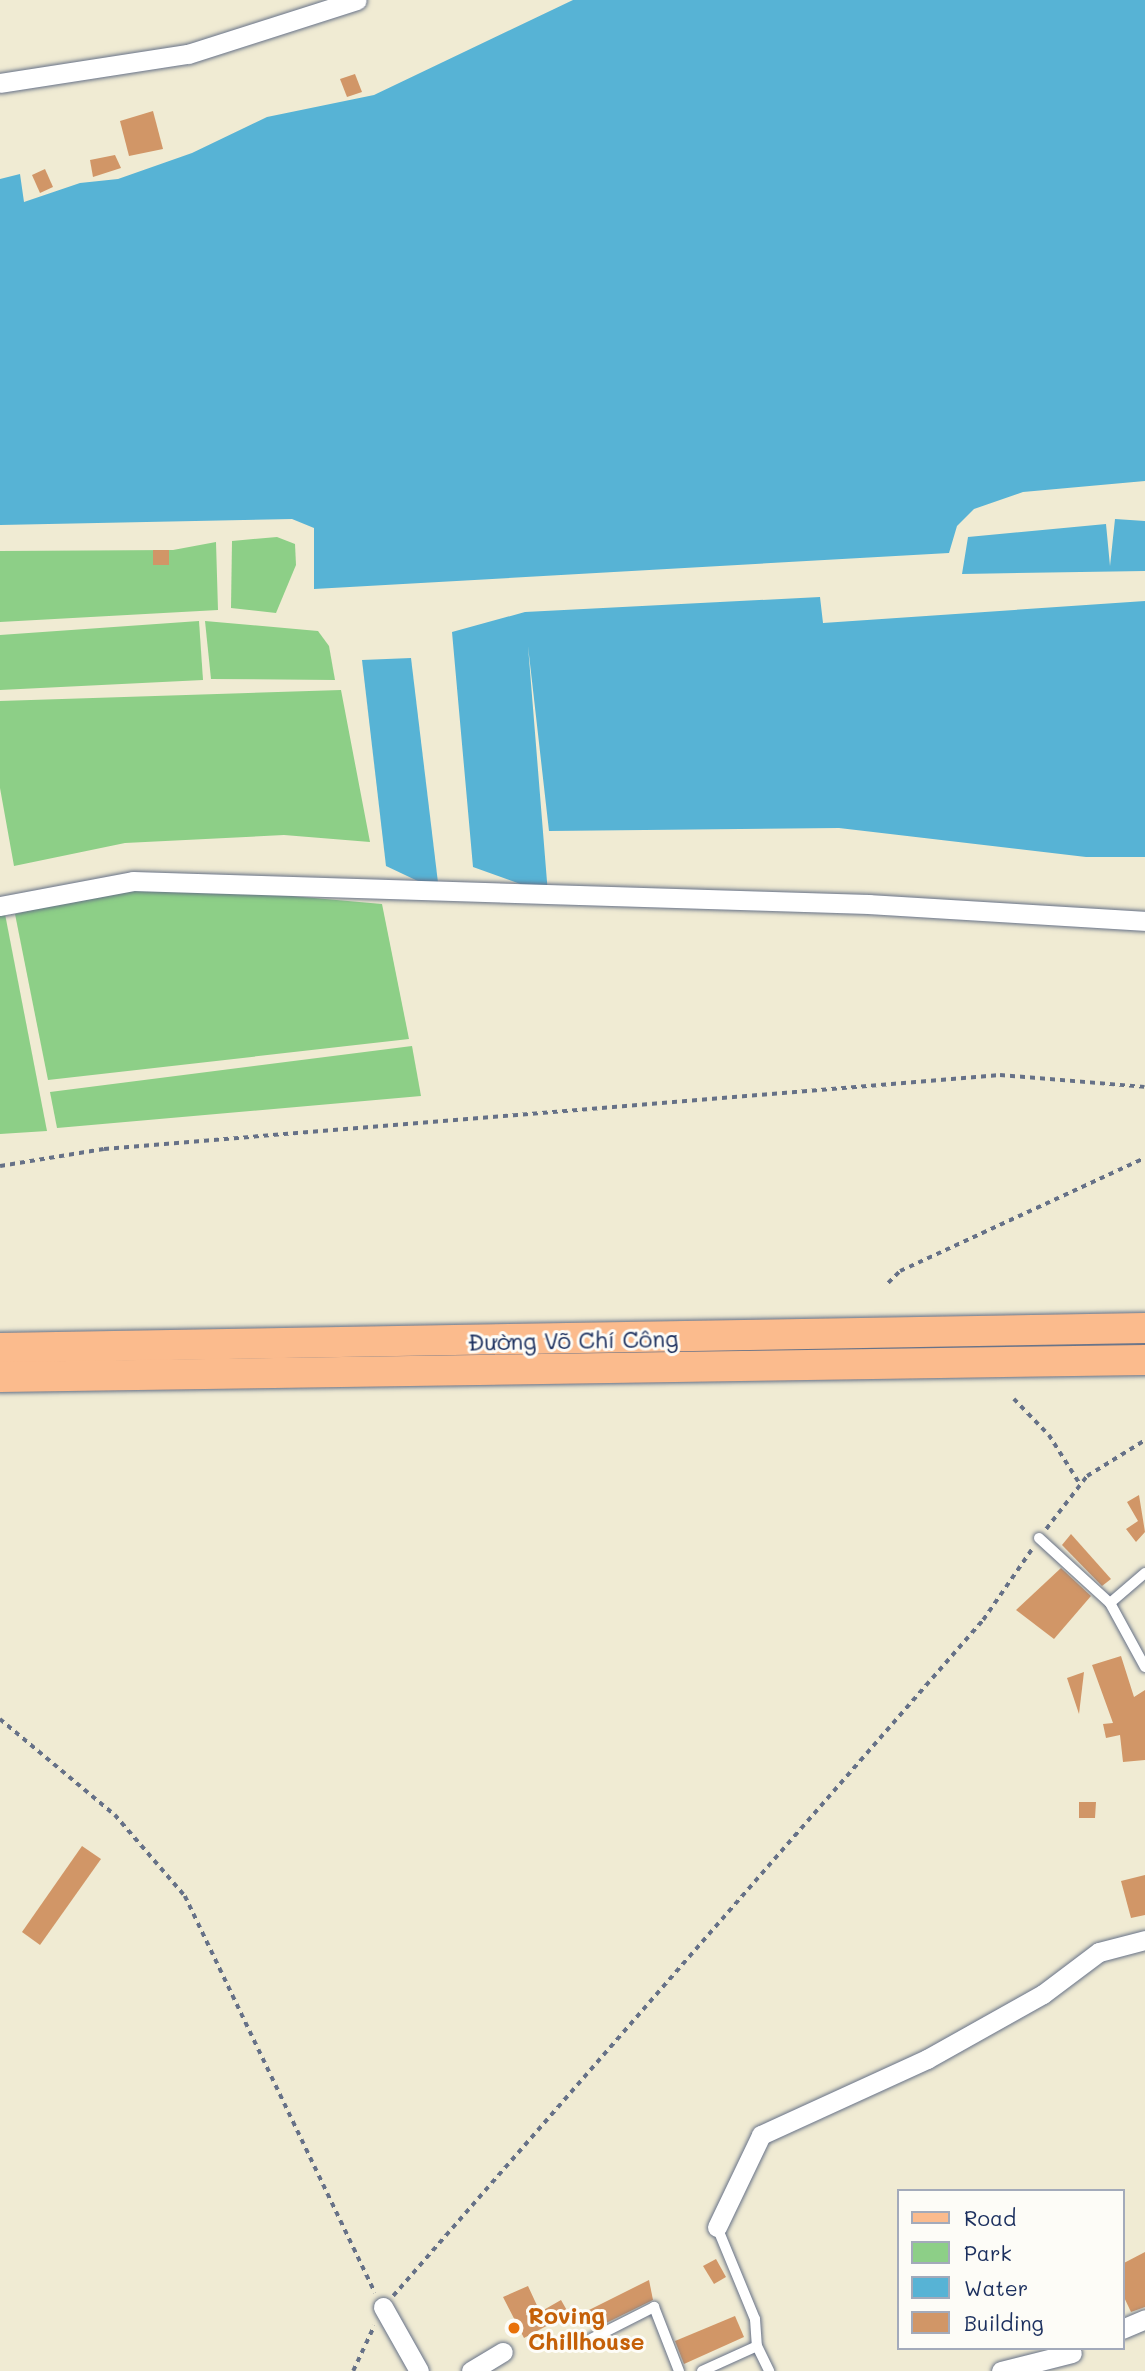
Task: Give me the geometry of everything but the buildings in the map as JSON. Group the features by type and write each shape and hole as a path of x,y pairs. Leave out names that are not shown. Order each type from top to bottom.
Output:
{"main road":[{"name":"Đường Võ Chí Công","path":"0,1348 1145,1328"},
{"name":"Đường Võ Chí Công","path":"0,1377 1145,1360"}],"street":[{"path":"0,83 188,54 356,0"},
{"path":"0,906 133,881 869,904 1145,921"},
{"path":"717,2227 761,2136 928,2059 1043,1994 1099,1952 1145,1940"},
{"path":"383,2307 419,2371"},
{"path":"1124,2328 1145,2319"},
{"path":"471,2371 503,2352"},
{"path":"1001,2371 1074,2355"}],"lane":[{"path":"1039,1538 1110,1603 1145,1667"},
{"path":"1110,1603 1145,1573"},
{"path":"717,2227 755,2319 757,2346 769,2371"},
{"path":"591,2339 654,2307 680,2371"},
{"path":"702,2371 757,2346"}],"path":[{"path":"0,1166 104,1149 1000,1075 1145,1087"},
{"path":"888,1283 900,1271 1145,1158"},
{"path":"1014,1399 1049,1435 1080,1484"},
{"path":"353,2371 383,2307 983,1620 1080,1484 1145,1440"},
{"path":"0,1719 115,1815 185,1896 383,2307"}],"green space":[{"path":"277,537 295,544 296,565 276,613 231,608 232,541"},
{"path":"216,542 218,610 0,622 0,551 173,550"},
{"path":"199,621 203,680 0,690 0,635"},
{"path":"205,621 318,631 329,646 335,680 211,679"},
{"path":"341,690 370,842 284,835 125,843 14,866 0,788 0,701"},
{"path":"143,883 382,904 409,1039 48,1080 15,914"},
{"path":"5,914 47,1131 0,1134 0,915"},
{"path":"412,1046 421,1096 57,1128 50,1092"}],"water":[{"path":"573,0 1145,0 1145,481 1023,492 974,509 957,526 949,553 314,589 314,528 292,519 0,525 0,179 20,174 24,202 80,183 118,179 192,153 267,117 374,95"},
{"path":"1115,519 1145,521 1145,571 962,574 968,537 1106,524 1110,566"},
{"path":"820,597 823,623 1145,601 1145,857 1086,857 839,828 549,831 528,646 548,894 473,867 452,632 525,612"},
{"path":"411,658 439,891 386,866 362,660"}],"place":[{"name":"Roving Chillhouse","path":"514,2328"}]}
